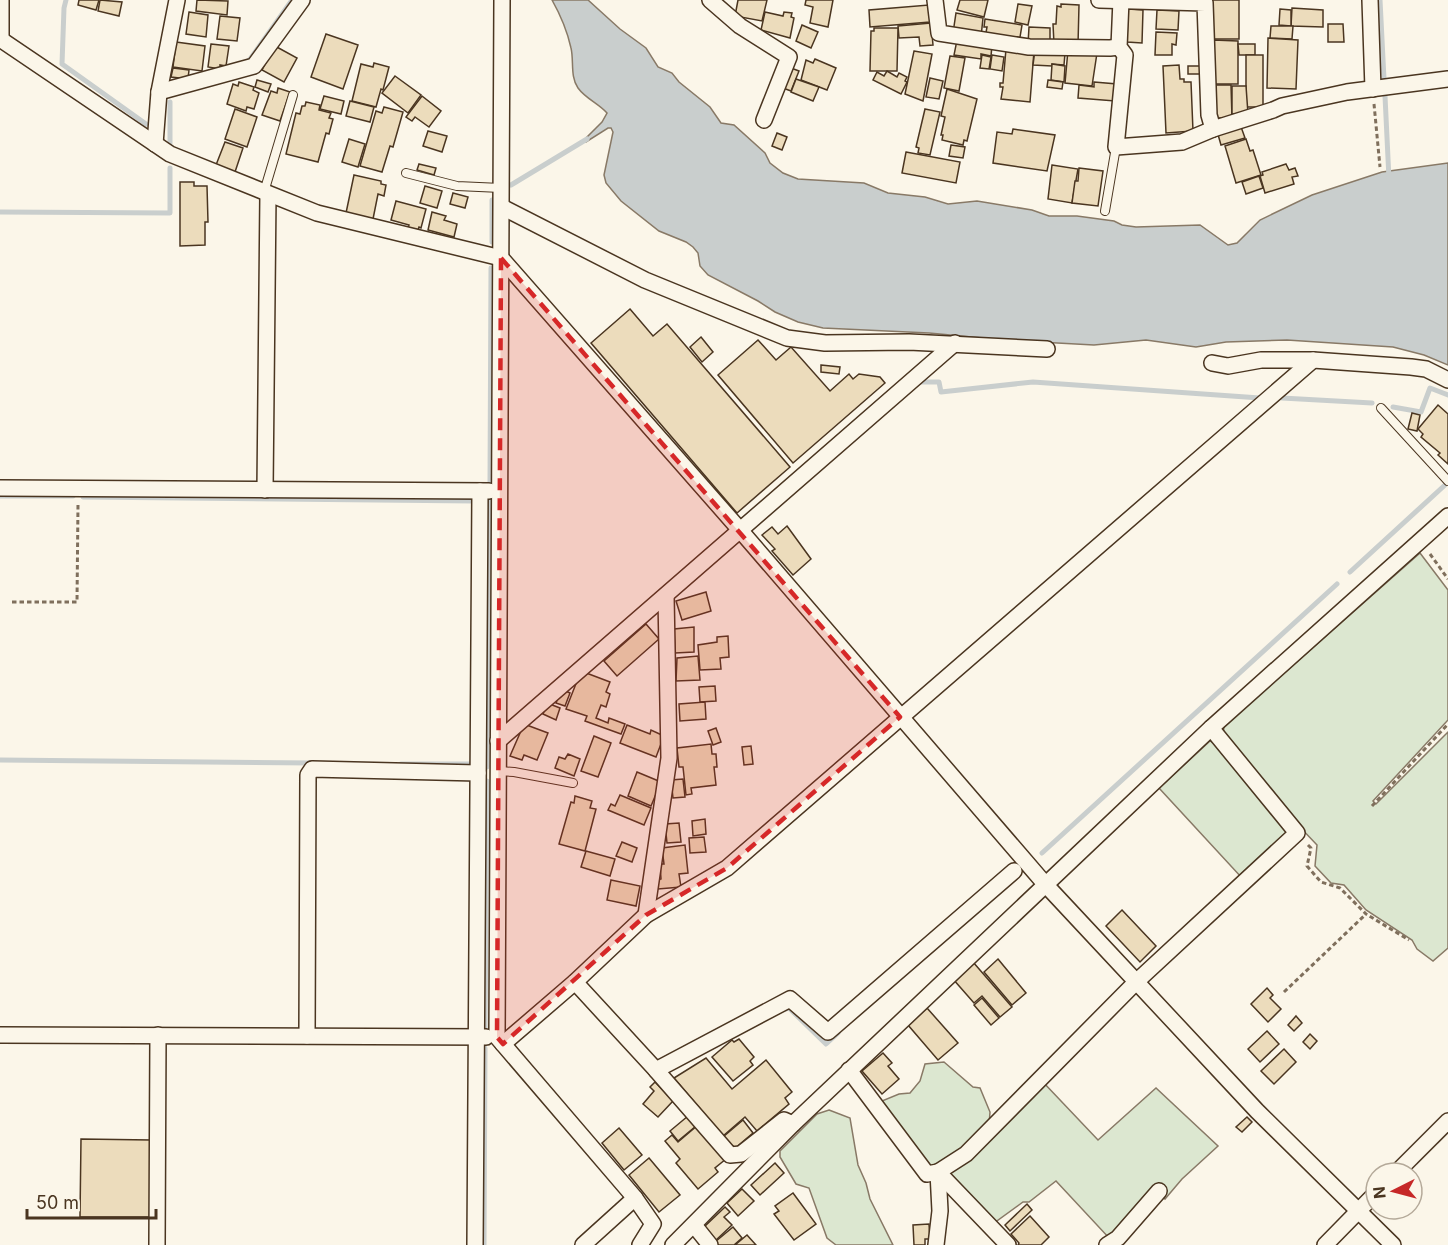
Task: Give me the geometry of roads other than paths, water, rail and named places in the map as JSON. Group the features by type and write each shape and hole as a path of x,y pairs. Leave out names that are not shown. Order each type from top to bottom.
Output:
{"street":[{"path":"1,0 0,39 170,154 317,213 501,258 740,530 1045,884 1257,1112 1393,1245"},
{"path":"155,144 159,92 177,0"},
{"path":"159,92 254,66 302,0"},
{"path":"500,1041 498,741 502,0"},
{"path":"710,0 740,26 789,57 764,120"},
{"path":"935,0 939,33 1029,46 1119,47"},
{"path":"1100,0 1205,2 1209,115 1213,129"},
{"path":"1370,0 1373,89"},
{"path":"1120,1 1119,47 1125,55 1116,147 1182,142 1282,106 1373,89 1448,79"},
{"path":"265,490 266,193"},
{"path":"502,207 645,280 786,338 825,343 955,344 1047,349"},
{"path":"498,741 955,344"},
{"path":"1212,363 1228,366 1261,360 1313,360 1411,367 1426,369 1448,380"},
{"path":"500,1041 574,982 645,915 727,868 1313,360"},
{"path":"0,488 501,491"},
{"path":"475,1245 480,491"},
{"path":"673,1245 794,1124 1045,884 1211,728 1448,516"},
{"path":"645,915 669,758 666,596"},
{"path":"849,1071 927,1174 938,1172 966,1154 1136,982 1297,833 1211,728"},
{"path":"307,1036 308,775 312,769 478,773"},
{"path":"656,1070 790,999 828,1032 1014,871"},
{"path":"574,982 656,1070 730,1155 741,1154 784,1120 794,1124"},
{"path":"0,1035 476,1037 500,1041 635,1198 653,1224 640,1245"},
{"path":"157,1245 158,1035"},
{"path":"1408,1161 1448,1121"},
{"path":"936,1245 940,1211 938,1172"},
{"path":"938,1172 1008,1245"},
{"path":"1107,1245 1118,1238 1160,1191"},
{"path":"583,1245 635,1198"},
{"path":"1325,1245 1364,1205"},
{"path":"694,1226 710,1245"}],"lane":[{"path":"266,193 293,95"},
{"path":"1105,211 1116,147"},
{"path":"406,173 457,186 501,188"},
{"path":"1381,408 1448,481"},
{"path":"498,771 573,783"}],"waterway":[{"path":"66,0 62,64 146,124"},
{"path":"248,62 292,0"},
{"path":"1380,0 1384,79"},
{"path":"1385,96 1389,179"},
{"path":"170,102 170,143"},
{"path":"511,185 587,139"},
{"path":"0,212 170,213 170,168"},
{"path":"492,200 492,242"},
{"path":"490,483 491,268"},
{"path":"921,382 939,382 941,392 1033,382 1260,398"},
{"path":"1393,407 1421,412 1430,388 1448,395"},
{"path":"1282,398 1372,403"},
{"path":"1350,572 1445,485"},
{"path":"0,496 73,496"},
{"path":"83,497 474,501"},
{"path":"484,501 489,501 487,767"},
{"path":"1042,853 1337,584"},
{"path":"0,760 313,763"},
{"path":"401,764 472,764"},
{"path":"485,1031 487,781"},
{"path":"786,1009 789,1008 826,1044 838,1033"},
{"path":"484,1245 485,1048"}]}
